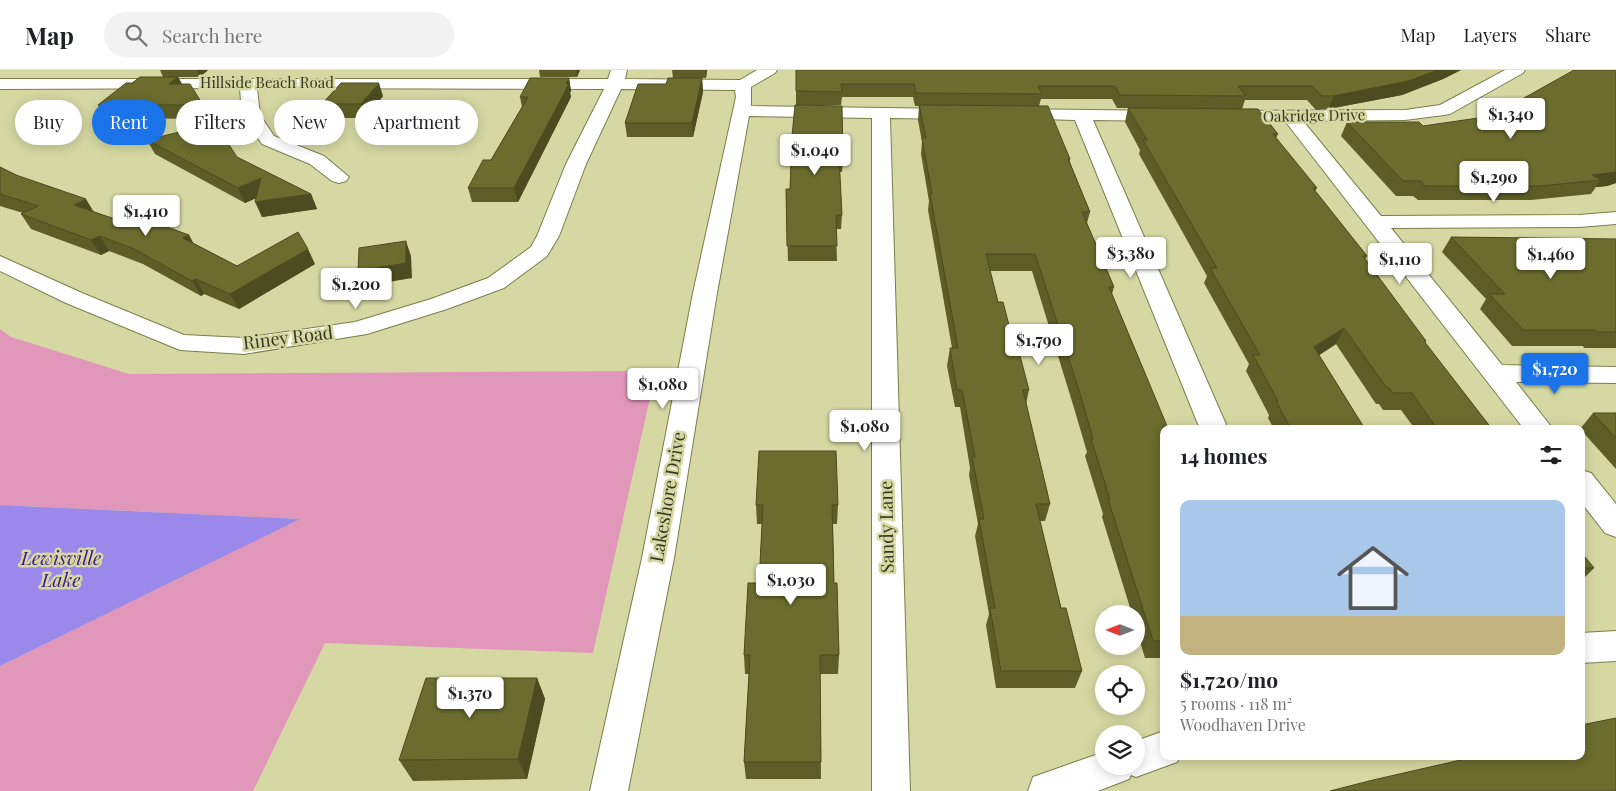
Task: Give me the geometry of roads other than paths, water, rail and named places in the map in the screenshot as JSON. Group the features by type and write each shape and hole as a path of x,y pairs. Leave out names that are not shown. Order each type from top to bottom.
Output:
{"street":[{"path":"0,77 10,70"},
{"path":"743,85 769,70"},
{"name":"Oakridge Drive","path":"1211,116 1291,117 1405,114 1444,110 1517,70"},
{"name":"Hillside Beach Road","path":"0,84 227,84 245,77 423,76 617,77 743,85"},
{"path":"245,77 251,115 268,140 317,160 339,177"},
{"name":"Riney Road","path":"0,263 74,298 180,342 244,346 358,329 439,304 496,283 539,251 548,236 576,164 617,77"},
{"name":"Lakeshore Drive","path":"609,791 658,558 704,302 744,97 743,85"},
{"path":"741,112 968,114"},
{"name":"Sandy Lane","path":"881,113 891,791"},
{"path":"996,114 1182,116"},
{"path":"1082,115 1212,425"},
{"path":"1291,117 1536,425"},
{"path":"1374,222 1579,221 1616,218"},
{"path":"1495,373 1616,375"},
{"path":"1585,487 1616,525"},
{"path":"1585,648 1616,646"},
{"path":"1145,756 1160,750"},
{"path":"1047,791 1095,774"}],"water":[{"name":"Lewisville Lake","path":"0,505 300,519 0,666"}]}
